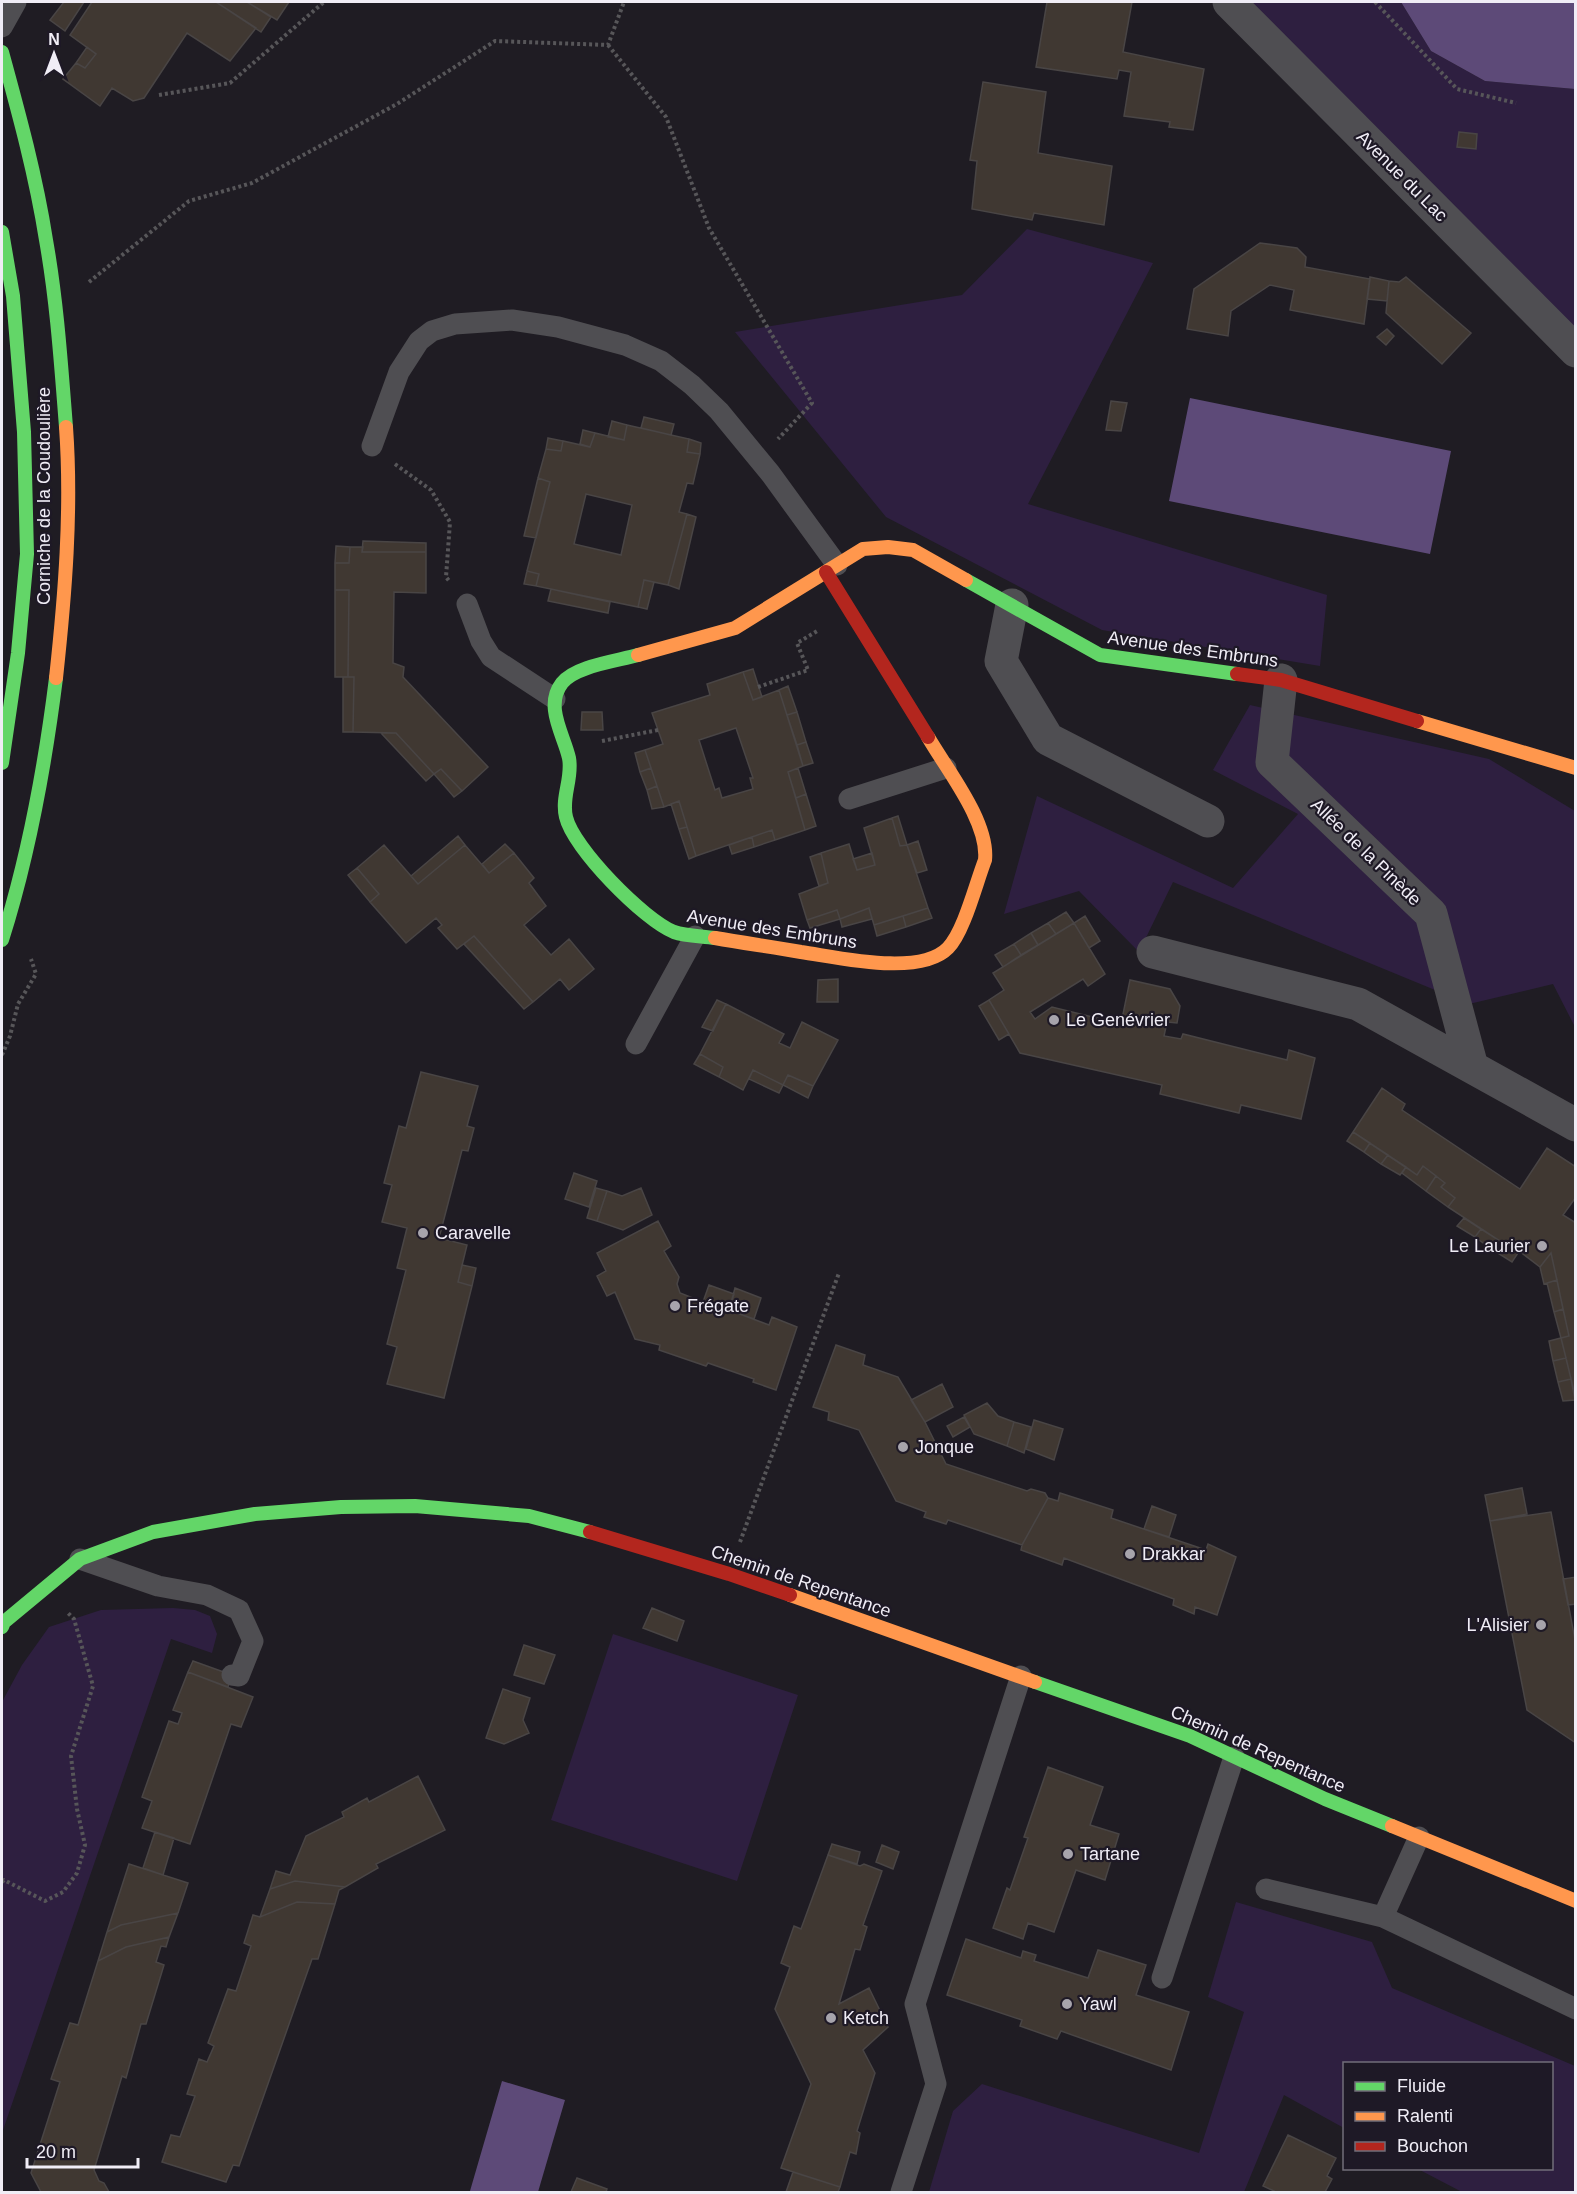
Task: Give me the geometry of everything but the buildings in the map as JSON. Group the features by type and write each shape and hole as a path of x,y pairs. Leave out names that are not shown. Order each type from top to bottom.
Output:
{"street":[{"name":"Avenue du Lac","path":"1229,2 1575,351"},
{"name":"Corniche de la Coudoulière","path":"2,52 41,211 55,293 66,432 66,543 59,659 45,761 11,911 2,940"},
{"name":"Corniche de la Coudoulière","path":"2,232 13,296 24,432 27,554 18,653 2,763"},
{"name":"Avenue des Embruns","path":"831,568 850,612 979,821 986,851 975,890 957,935 941,954 925,960 908,963 872,963 675,932 662,926 639,908 600,868 582,845 566,818 571,775 566,748 555,714 555,699 562,683 579,670 735,628 831,568 863,549 874,546 913,550 1100,655 1281,680 1575,768"},
{"path":"1012,605 1001,661 1048,739 1208,821"},
{"name":"Allée de la Pinède","path":"1281,680 1272,762 1431,914 1472,1068"},
{"path":"1153,952 1358,1004 1575,1125"},
{"name":"Chemin de Repentance","path":"2,1627 4,1622 80,1559 153,1532 255,1514 341,1507 414,1506 529,1516 615,1539 729,1574 1190,1736 1325,1799 1575,1901"}],"lane":[{"path":"2,27 16,2"},
{"path":"372,446 399,372 419,341 432,331 455,324 512,320 558,327 625,345 661,361 692,385 719,411 770,473 831,568"},
{"path":"467,604 481,641 491,657 555,699"},
{"path":"849,799 946,768"},
{"path":"636,1044 695,936"},
{"path":"80,1559 158,1586 207,1595 238,1610 253,1641 238,1676 232,1675"},
{"path":"901,2193 936,2084 915,2004 1021,1676"},
{"path":"1162,1978 1234,1757"},
{"path":"1383,1917 1419,1837"},
{"path":"1266,1889 1383,1917 1575,2009"}],"path":[{"path":"159,95 230,83 324,2"},
{"path":"608,45 624,2"},
{"path":"1375,2 1457,88 1516,103"},
{"path":"55,293 80,288 189,201 252,183 398,105 495,41 608,45 666,117 709,228 812,403 774,444"},
{"path":"372,446 431,490 450,522 446,577 467,604"},
{"path":"758,687 808,670 797,643 850,612"},
{"path":"566,748 658,730"},
{"path":"2,1055 10,1036 18,1004 36,974 11,911"},
{"path":"729,1574 839,1273"},
{"path":"2,1882 4,1880 45,1901 63,1892 77,1873 86,1845 77,1809 71,1756 93,1686 74,1619 47,1586"}],"shaded area":[{"path":"1242,2 1401,2 1431,51 1485,81 1575,89 1575,335"},
{"path":"1401,2 1575,2 1575,89 1485,81 1431,51"},
{"path":"1027,229 1153,263 1028,504 1327,595 1320,666 1102,630 886,517 735,332 962,295"},
{"path":"1190,398 1451,451 1430,554 1169,501"},
{"path":"1250,705 1489,759 1575,811 1575,1027 1553,984 1469,1004 1173,882 1139,952 1079,891 1004,914 1037,796 1233,888 1298,814 1213,770"},
{"path":"173,1608 195,1610 210,1616 217,1634 212,1653 171,1639 2,2133 2,1702 22,1665 49,1627 101,1610"},
{"path":"613,1634 798,1695 737,1881 551,1820"},
{"path":"1236,1902 1372,1942 1392,1988 1575,2066 1575,2192 1462,2192 1420,2170 1553,2170 1553,2062 1343,2062 1343,2127 1284,2095 1244,2192 929,2192 953,2111 982,2084 1199,2153 1244,2012 1208,1997"},
{"path":"502,2081 565,2100 538,2192 470,2191"}],"traffic: fast":[{"path":"2,52 27,145 42,216 56,310 66,427"},
{"path":"2,232 13,296 24,432 27,554 18,653 2,763"},
{"path":"966,580 1100,655 1237,674"},
{"path":"638,655 576,672 562,683 557,692 555,711 570,765 565,802 566,817 571,830 595,864 628,899 645,913 674,932 715,938"},
{"path":"2,940 12,908 35,810 56,678"},
{"path":"2,1627 4,1622 80,1559 153,1532 255,1514 341,1507 415,1506 529,1516 590,1532"},
{"path":"1035,1682 1190,1736 1325,1799 1392,1826"}],"traffic: slow":[{"path":"56,678 67,552 66,427"},
{"path":"638,655 735,628 863,549 888,547 913,550 966,580"},
{"path":"1417,721 1576,768"},
{"path":"715,938 878,963 918,962 935,957 948,948 954,941 969,907 985,860 984,845 974,813 928,737"},
{"path":"790,1595 1035,1682"},
{"path":"1392,1826 1576,1901"}],"traffic: jam":[{"path":"826,572 928,737"},
{"path":"1237,674 1281,680 1417,721"},
{"path":"590,1532 790,1595"}],"place":[{"name":"Le Genévrier","path":"1054,1020"},
{"name":"Caravelle","path":"423,1233"},
{"name":"Le Laurier","path":"1542,1246"},
{"name":"Frégate","path":"675,1306"},
{"name":"Jonque","path":"903,1447"},
{"name":"Drakkar","path":"1130,1554"},
{"name":"L'Alisier","path":"1541,1625"},
{"name":"Tartane","path":"1068,1854"},
{"name":"Yawl","path":"1067,2004"},
{"name":"Ketch","path":"831,2018"}]}
